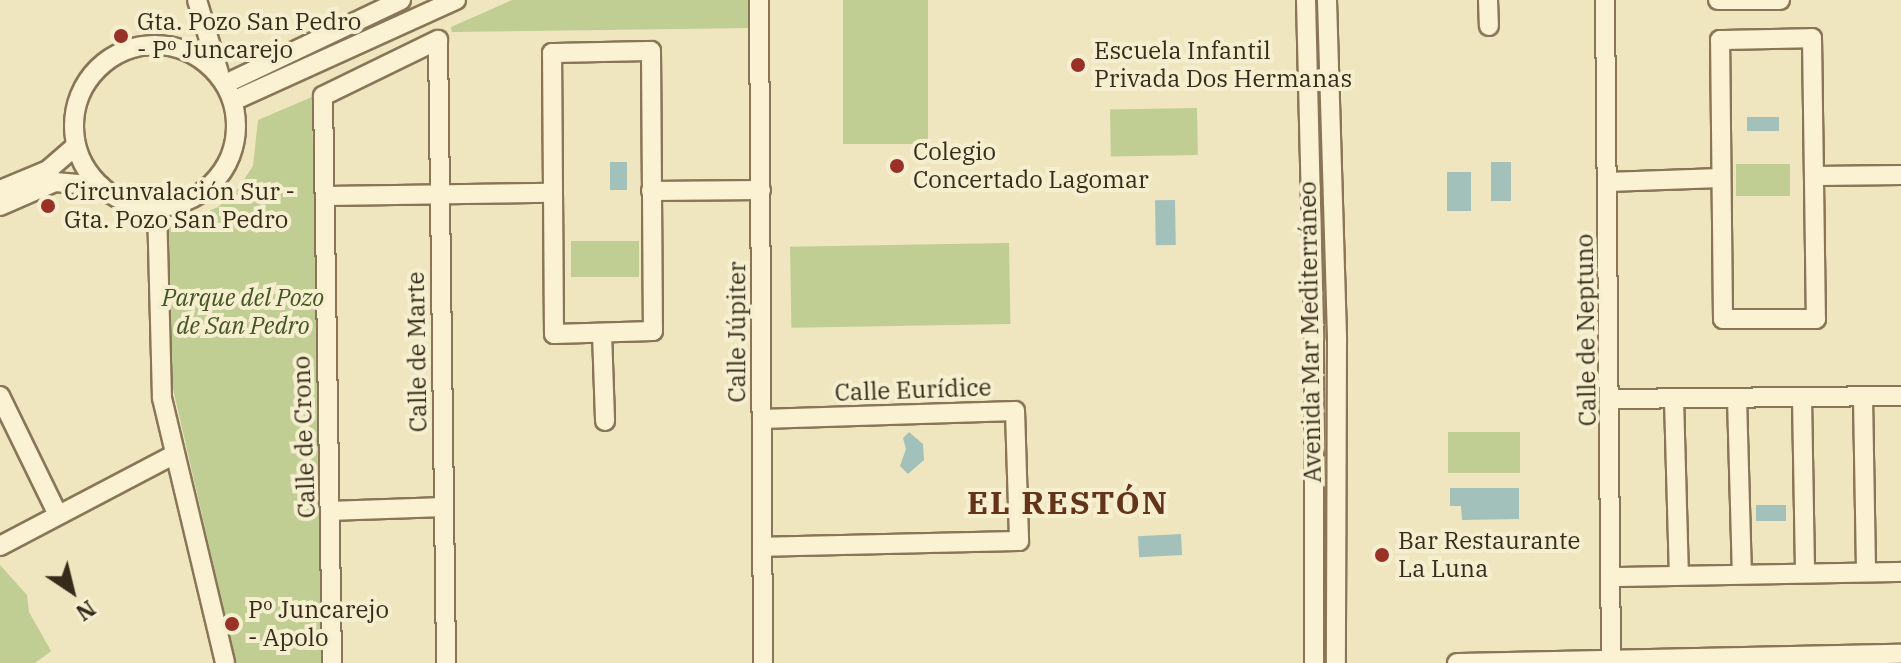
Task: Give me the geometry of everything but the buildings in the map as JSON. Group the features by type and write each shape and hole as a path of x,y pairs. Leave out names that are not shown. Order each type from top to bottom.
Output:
{"street":[{"path":"197,0 226,87 237,126 221,173 204,191 157,207 127,202 101,186 76,146 75,113 81,92 97,69 119,53 146,45 174,46 199,57 226,87"},
{"path":"226,87 401,0"},
{"path":"226,87 456,0"},
{"name":"Calle Júpiter","path":"759,0 763,663"},
{"name":"Avenida Mar Mediterráneo","path":"1306,0 1314,339 1314,663"},
{"name":"Avenida Mar Mediterráneo","path":"1327,0 1337,340 1336,663"},
{"path":"1488,0 1489,26"},
{"name":"Calle de Neptuno","path":"1605,0 1614,577 1612,661"},
{"path":"1718,1 1780,0"},
{"path":"1812,38 1817,176 1816,319 1723,319 1720,40 1812,38"},
{"name":"Calle de Marte","path":"438,40 446,663"},
{"name":"Calle de Crono","path":"332,663 323,96 438,40"},
{"path":"651,51 651,191 653,331 554,334 552,53 651,51"},
{"path":"0,190 48,170 76,146"},
{"path":"1817,176 1901,175"},
{"path":"1607,182 1721,178"},
{"path":"0,206 55,182 101,186"},
{"path":"651,191 761,190"},
{"path":"326,196 552,193"},
{"path":"157,207 162,398 173,455 225,663"},
{"path":"602,333 605,421"},
{"path":"0,396 58,515"},
{"path":"1611,399 1901,396"},
{"path":"1863,397 1866,572"},
{"path":"1737,398 1742,574"},
{"path":"1802,398 1805,572"},
{"path":"1674,399 1679,575"},
{"name":"Calle Eurídice","path":"762,419 1015,411 1019,541 763,547"},
{"path":"0,546 173,455"},
{"path":"330,511 443,507"},
{"path":"1614,577 1901,572"},
{"path":"1457,663 1901,654"}],"green space":[{"path":"512,0 753,0 754,28 452,32 451,27"},
{"path":"843,0 928,0 928,144 843,144"},
{"name":"Parque del Pozo de San Pedro","path":"312,97 323,663 236,663 171,380 168,228 218,207 236,191 253,166 258,120"},
{"path":"1197,108 1198,155 1111,157 1110,110"},
{"path":"1736,164 1790,164 1790,196 1736,196"},
{"path":"571,241 639,241 639,277 571,277"},
{"path":"1009,243 1010,324 791,328 790,247"},
{"path":"1448,432 1520,432 1520,473 1448,473"},
{"path":"0,565 27,595 29,612 51,651 35,663 0,663"}],"water":[{"path":"1747,117 1779,117 1779,131 1747,131"},
{"path":"610,162 627,162 627,190 610,190"},
{"path":"1491,162 1511,162 1511,201 1491,201"},
{"path":"1447,172 1471,172 1471,211 1447,211"},
{"path":"1155,200 1175,200 1176,245 1156,245"},
{"path":"909,432 923,444 924,460 908,474 900,466 906,449 903,438"},
{"path":"1450,488 1519,488 1519,519 1462,520 1461,506 1450,506"},
{"path":"1756,505 1786,505 1786,521 1756,521"},
{"path":"1181,534 1182,555 1139,557 1138,536"}],"place":[{"name":"Gta. Pozo San Pedro - Pº Juncarejo","path":"121,36"},
{"name":"Escuela Infantil Privada Dos Hermanas","path":"1078,65"},
{"name":"Colegio Concertado Lagomar","path":"897,166"},
{"name":"Circunvalación Sur - Gta. Pozo San Pedro","path":"48,206"},
{"name":"Bar Restaurante La Luna","path":"1382,555"},
{"name":"Pº Juncarejo - Apolo","path":"232,624"}],"district":[{"name":"EL RESTÓN","path":"1068,502"}]}
